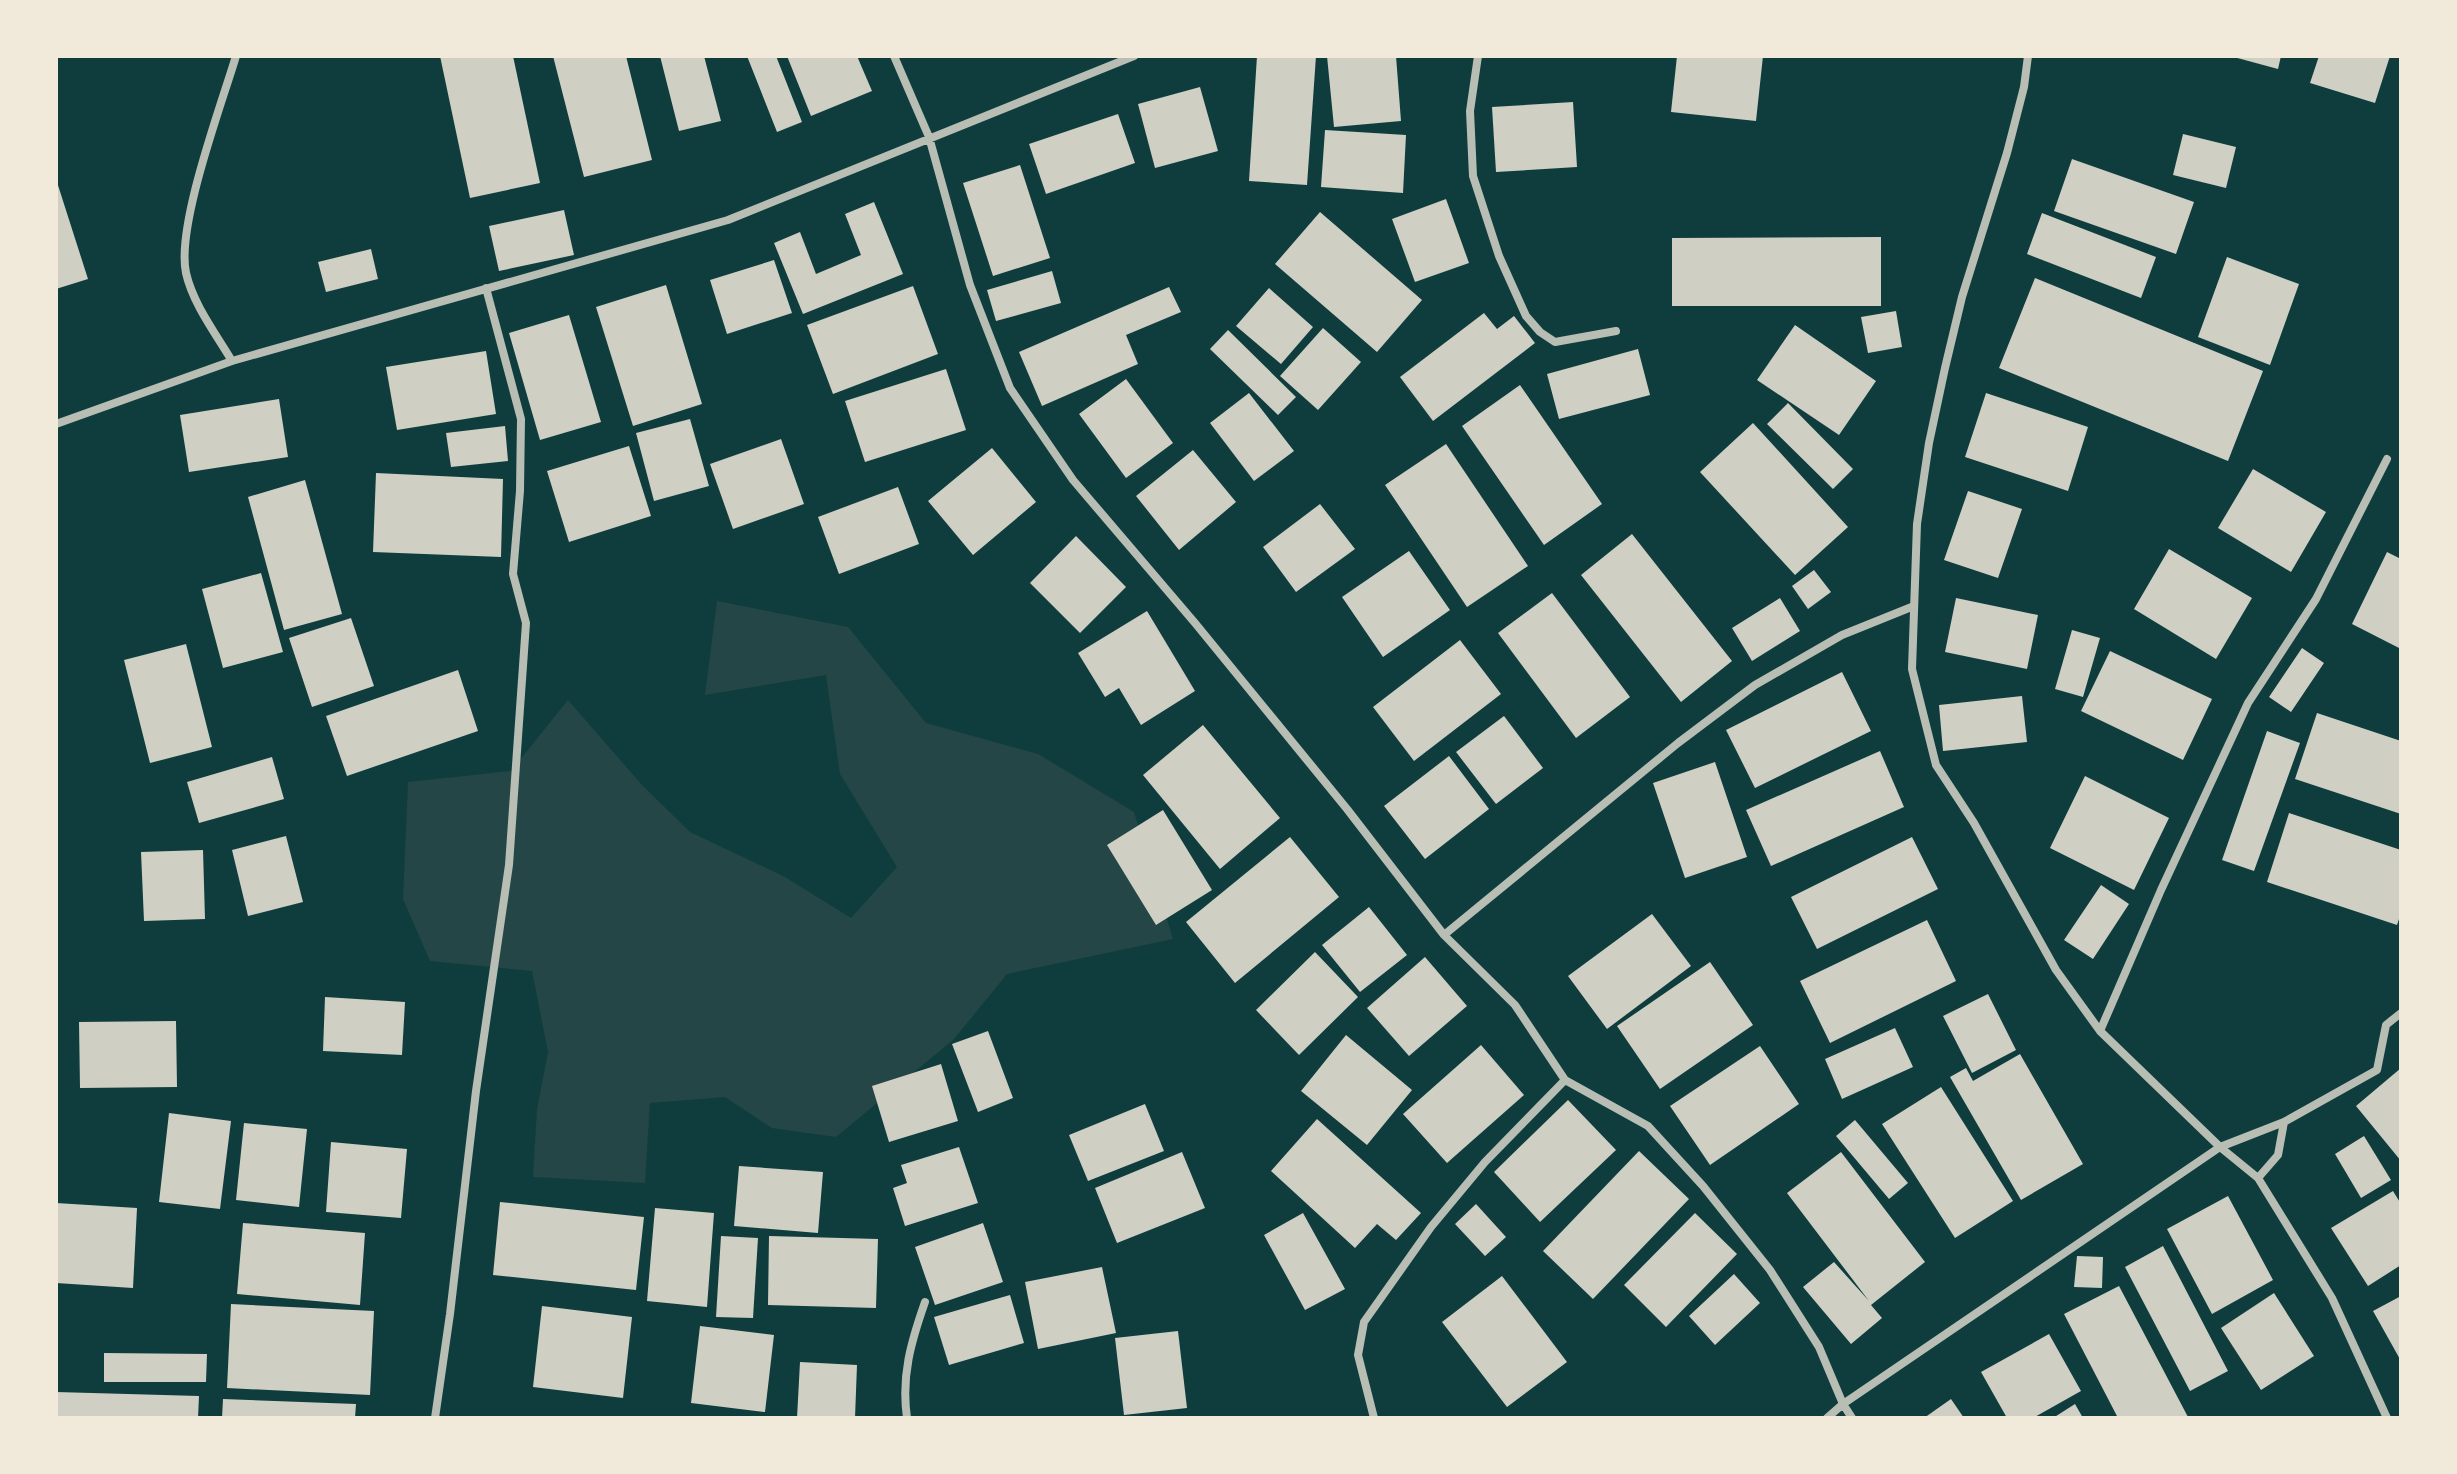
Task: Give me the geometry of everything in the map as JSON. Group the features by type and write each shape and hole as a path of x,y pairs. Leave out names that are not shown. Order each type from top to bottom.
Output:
{"street":[{"path":"232,361 199,305 186,273 185,239 203,164 236,56"},
{"path":"894,56 929,137 970,285 1010,388 1073,480 1347,809 1444,935 1515,1005 1565,1080 1648,1126 1703,1186 1770,1270 1819,1347 1852,1418"},
{"path":"56,424 232,361 728,220 1134,56"},
{"path":"1478,56 1470,111 1473,176 1499,256 1526,316 1540,332 1555,342 1616,331"},
{"path":"2028,56 2014,126 1962,297 1929,443 1917,524 1912,669 1936,765 1974,823 2056,970 2100,1031 2220,1147 2258,1178 2332,1298 2387,1418"},
{"path":"435,1418 476,1091 509,865 526,623 513,574 520,491 521,419 486,288"},
{"path":"2100,1031 2248,703 2316,599 2387,459"},
{"path":"1444,935 1678,743 1755,685 1842,635 1914,606"},
{"path":"1827,1418 1843,1404 2220,1147 2284,1122 2377,1070 2386,1025 2401,1013"},
{"path":"1374,1418 1358,1355 1364,1322 1431,1227 1476,1173 1565,1080"},
{"path":"2258,1178 2278,1155 2284,1122"},
{"path":"907,1418 903,1392 911,1341 925,1302"}],"shaded area":[{"path":"717,601 848,627 926,723 1038,754 1134,812 1173,939 1007,974 954,1039 836,1137 772,1128 725,1097 650,1103 645,1183 533,1177 537,1109 548,1052 532,971 430,961 403,899 408,782 511,771 568,700 642,785 690,832 785,877 851,918 897,867 840,774 826,675 705,695"}],"building":[{"path":"440,56 513,56 540,183 470,198"},
{"path":"553,56 626,56 652,160 584,177"},
{"path":"660,56 704,56 721,121 679,131"},
{"path":"747,56 776,56 802,122 777,132"},
{"path":"787,56 857,56 872,91 811,116"},
{"path":"1257,56 1316,56 1307,185 1249,181"},
{"path":"1327,56 1396,56 1401,121 1334,127"},
{"path":"1677,56 1763,56 1756,121 1671,112"},
{"path":"2230,56 2281,56 2278,69"},
{"path":"2319,56 2390,56 2375,103 2310,83"},
{"path":"1200,87 1218,151 1155,168 1138,104"},
{"path":"1573,102 1577,167 1496,172 1492,107"},
{"path":"1118,114 1135,163 1046,194 1029,144"},
{"path":"1325,130 1406,135 1403,193 1321,187"},
{"path":"2183,134 2236,147 2226,188 2173,175"},
{"path":"2072,159 2194,202 2176,254 2054,211"},
{"path":"1020,165 1050,258 993,276 963,183"},
{"path":"56,179 88,279 56,289"},
{"path":"1446,199 1469,263 1415,282 1392,219"},
{"path":"874,202 903,274 803,314 774,243 800,232 816,274 861,255 845,214"},
{"path":"564,210 574,255 499,271 489,226"},
{"path":"1320,212 1422,300 1377,352 1275,264"},
{"path":"2042,213 2156,257 2141,298 2027,254"},
{"path":"1881,237 1881,306 1672,306 1672,238"},
{"path":"371,249 378,279 326,292 318,262"},
{"path":"2227,257 2299,284 2270,365 2198,337"},
{"path":"774,260 792,313 727,334 710,280"},
{"path":"1052,271 1061,303 996,321 987,290"},
{"path":"2035,278 2263,371 2228,461 1999,368"},
{"path":"666,285 702,404 633,426 596,307"},
{"path":"913,286 938,354 833,394 807,325"},
{"path":"1169,287 1181,312 1126,335 1138,364 1042,406 1019,352"},
{"path":"1269,288 1313,327 1281,364 1236,326"},
{"path":"1896,311 1902,347 1868,353 1861,317"},
{"path":"1484,313 1497,329 1514,316 1535,343 1433,421 1400,377"},
{"path":"569,315 601,422 540,440 509,333"},
{"path":"1795,325 1876,381 1839,435 1757,380"},
{"path":"1323,328 1361,362 1318,410 1280,376"},
{"path":"1228,330 1296,397 1278,415 1210,349"},
{"path":"1638,349 1650,395 1559,419 1547,374"},
{"path":"486,351 496,414 397,430 386,367"},
{"path":"946,369 966,430 865,462 845,401"},
{"path":"1126,379 1173,443 1126,478 1079,414"},
{"path":"1520,385 1602,504 1544,545 1462,426"},
{"path":"1249,393 1294,451 1254,481 1210,423"},
{"path":"1986,393 2088,427 2068,491 1965,457"},
{"path":"279,399 288,457 189,472 180,415"},
{"path":"1788,403 1853,469 1833,489 1767,424"},
{"path":"690,419 709,486 654,501 636,433"},
{"path":"1753,423 1848,527 1795,575 1700,472"},
{"path":"505,426 508,461 451,467 446,433"},
{"path":"781,439 804,504 733,529 710,464"},
{"path":"1446,444 1528,566 1467,607 1385,485"},
{"path":"629,446 651,516 569,542 547,471"},
{"path":"992,448 1036,502 973,555 928,501"},
{"path":"1193,450 1236,502 1179,550 1136,496"},
{"path":"2253,469 2326,512 2291,572 2218,528"},
{"path":"376,473 503,479 501,557 373,552"},
{"path":"305,480 342,614 284,630 248,497"},
{"path":"898,487 919,544 839,574 818,517"},
{"path":"1968,491 2022,509 1998,578 1944,560"},
{"path":"1320,504 1355,549 1296,592 1263,547"},
{"path":"1632,534 1732,661 1681,702 1581,575"},
{"path":"1076,536 1126,587 1080,633 1030,583"},
{"path":"2169,549 2252,598 2216,659 2134,609"},
{"path":"1409,551 1450,610 1383,657 1342,597"},
{"path":"2387,552 2401,559 2401,649 2352,624"},
{"path":"1814,570 1831,592 1808,609 1792,586"},
{"path":"261,573 283,652 223,668 202,589"},
{"path":"1552,593 1630,697 1576,738 1498,633"},
{"path":"1780,598 1800,631 1752,661 1732,628"},
{"path":"1956,598 2038,615 2027,669 1945,652"},
{"path":"1147,611 1195,691 1141,725 1119,688 1105,697 1078,653"},
{"path":"351,618 374,686 312,707 289,638"},
{"path":"2072,630 2100,638 2083,697 2055,689"},
{"path":"1460,640 1501,694 1414,761 1373,707"},
{"path":"186,644 212,747 150,763 124,660"},
{"path":"2302,648 2324,663 2291,712 2269,697"},
{"path":"2110,651 2212,699 2183,760 2081,711"},
{"path":"458,670 478,731 347,776 326,716"},
{"path":"1842,672 1871,731 1755,788 1726,730"},
{"path":"2022,696 2027,742 1943,751 1939,705"},
{"path":"2317,713 2401,741 2401,814 2295,779"},
{"path":"1504,716 1543,768 1496,804 1456,752"},
{"path":"1203,725 1280,818 1220,869 1143,775"},
{"path":"2267,731 2300,743 2254,871 2222,860"},
{"path":"1880,751 1904,807 1771,866 1746,810"},
{"path":"1449,756 1489,809 1425,859 1384,806"},
{"path":"272,757 284,799 199,823 187,782"},
{"path":"1715,762 1747,857 1685,878 1653,783"},
{"path":"2085,776 2169,818 2134,890 2050,848"},
{"path":"1163,810 1212,890 1156,925 1107,845"},
{"path":"2289,813 2401,850 2401,913 2397,925 2267,882"},
{"path":"286,836 303,902 248,916 232,850"},
{"path":"1290,837 1339,897 1235,983 1186,922"},
{"path":"1912,837 1938,889 1817,949 1791,897"},
{"path":"203,850 205,919 144,921 141,852"},
{"path":"2101,885 2129,904 2093,959 2064,940"},
{"path":"1369,907 1407,955 1360,992 1322,945"},
{"path":"1652,914 1691,966 1607,1029 1568,976"},
{"path":"1927,920 1956,981 1830,1043 1800,981"},
{"path":"1315,952 1358,997 1299,1055 1256,1010"},
{"path":"1425,957 1467,1006 1409,1056 1367,1008"},
{"path":"1710,962 1753,1025 1660,1089 1617,1026"},
{"path":"1988,994 2016,1050 1972,1073 1943,1016"},
{"path":"325,997 405,1002 402,1055 323,1051"},
{"path":"176,1021 177,1087 80,1088 79,1022"},
{"path":"1895,1028 1913,1067 1842,1099 1825,1059"},
{"path":"988,1031 1013,1098 978,1112 952,1044"},
{"path":"1346,1035 1412,1090 1367,1145 1301,1091"},
{"path":"1481,1045 1524,1095 1447,1163 1403,1114"},
{"path":"1760,1046 1799,1104 1710,1165 1670,1106"},
{"path":"2020,1054 2083,1164 2021,1200 1950,1077 1966,1068 1973,1081"},
{"path":"941,1064 958,1121 889,1142 872,1086"},
{"path":"2401,1068 2401,1161 2356,1106"},
{"path":"1941,1087 2013,1201 1955,1238 1882,1124"},
{"path":"1568,1100 1616,1150 1540,1222 1494,1172"},
{"path":"1145,1104 1164,1151 1088,1181 1069,1135"},
{"path":"169,1113 231,1121 220,1209 159,1202"},
{"path":"1317,1119 1421,1213 1396,1240 1377,1224 1355,1248 1271,1171"},
{"path":"1855,1120 1908,1183 1889,1199 1836,1136"},
{"path":"244,1123 307,1129 299,1207 236,1200"},
{"path":"2364,1136 2391,1180 2361,1198 2335,1154"},
{"path":"331,1142 407,1149 401,1218 326,1212"},
{"path":"959,1147 978,1203 905,1226 893,1188 907,1183 901,1165"},
{"path":"1639,1151 1689,1199 1593,1299 1543,1251"},
{"path":"1182,1152 1205,1208 1117,1243 1095,1188"},
{"path":"1841,1152 1925,1262 1871,1305 1882,1318 1851,1344 1803,1287 1834,1262 1869,1301 1787,1193"},
{"path":"739,1166 823,1172 818,1233 734,1226"},
{"path":"2393,1191 2401,1204 2401,1265 2368,1286 2331,1228"},
{"path":"2228,1196 2273,1280 2212,1314 2167,1229"},
{"path":"500,1202 644,1217 636,1290 493,1275"},
{"path":"56,1203 137,1208 133,1288 56,1283"},
{"path":"1476,1204 1506,1237 1485,1256 1455,1224"},
{"path":"655,1208 714,1213 707,1307 647,1301"},
{"path":"1303,1213 1345,1289 1305,1310 1264,1235"},
{"path":"1695,1213 1737,1254 1666,1327 1624,1285"},
{"path":"243,1223 365,1233 360,1305 237,1294"},
{"path":"983,1223 1003,1282 935,1305 915,1247"},
{"path":"721,1236 758,1238 753,1318 716,1317"},
{"path":"769,1236 878,1239 876,1308 768,1305"},
{"path":"2163,1246 2228,1371 2190,1391 2125,1267"},
{"path":"2077,1256 2103,1257 2102,1288 2074,1287"},
{"path":"1102,1267 1116,1333 1038,1349 1025,1282"},
{"path":"1734,1274 1760,1303 1715,1345 1689,1316"},
{"path":"1502,1276 1567,1362 1507,1407 1442,1322"},
{"path":"2119,1286 2188,1417 2118,1418 2064,1314"},
{"path":"2274,1293 2314,1356 2261,1390 2221,1328"},
{"path":"1010,1295 1024,1343 949,1365 934,1317"},
{"path":"2401,1296 2401,1361 2373,1311"},
{"path":"231,1304 374,1311 370,1395 227,1388"},
{"path":"542,1306 632,1317 623,1398 533,1387"},
{"path":"700,1326 774,1335 765,1412 691,1403"},
{"path":"1178,1331 1187,1408 1124,1415 1115,1338"},
{"path":"2049,1334 2081,1391 2033,1418 2007,1418 1981,1372"},
{"path":"104,1353 207,1354 206,1382 104,1382"},
{"path":"800,1362 857,1365 855,1418 797,1418"},
{"path":"56,1392 199,1396 198,1418 56,1418"},
{"path":"223,1399 356,1404 355,1418 222,1418"},
{"path":"1951,1399 1964,1418 1924,1418"},
{"path":"2075,1404 2083,1418 2053,1418"}]}
